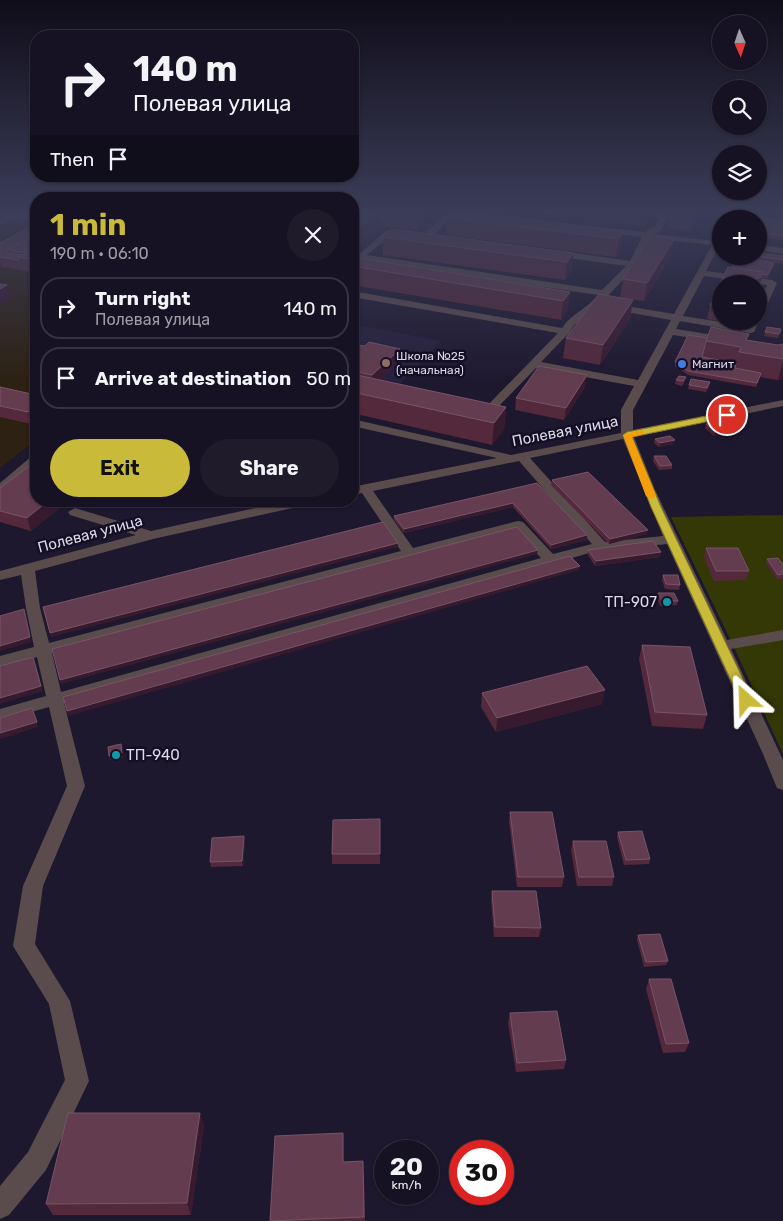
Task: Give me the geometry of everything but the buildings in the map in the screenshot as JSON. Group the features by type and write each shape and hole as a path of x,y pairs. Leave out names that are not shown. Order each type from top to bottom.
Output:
{"street":[{"path":"441,269 604,293"},
{"path":"493,406 565,331 570,323 596,304 604,293 628,269"},
{"path":"703,269 626,410 627,435 670,539 772,754 783,783"},
{"path":"701,273 772,283 783,281"},
{"path":"767,294 772,283"},
{"path":"359,295 565,331"},
{"path":"596,304 712,324"},
{"path":"668,331 733,341"},
{"path":"534,364 640,384"},
{"name":"Полевая улица","path":"359,490 783,403"},
{"path":"359,423 517,457 602,547"},
{"path":"0,490 30,464"},
{"path":"359,490 409,553"},
{"name":"Полевая улица","path":"0,576 151,535 279,507"},
{"path":"75,512 151,535"},
{"path":"0,660 518,525 550,560"},
{"path":"0,715 550,560 602,547 670,539"},
{"path":"0,1206 37,1161 77,1081 59,1000 24,946 33,886 76,786 33,608 27,568"},
{"path":"721,646 783,635"}],"shaded area":[{"path":"0,269 30,269 30,445 0,468"},
{"name":"Школа №25 (начальная)","path":"359,325 441,341 391,394 359,387"}],"green space":[{"path":"783,515 783,754 671,517"}],"slow traffic":[{"path":"640,433 627,435 651,496"}],"place":[{"name":"Школа №25 (начальная)","path":"386,363"},
{"name":"Магнит","path":"682,364"},
{"name":"ТП-907","path":"667,602"},
{"name":"ТП-940","path":"116,755"}],"route":[{"path":"727,415 627,435 670,539 746,700"}]}
